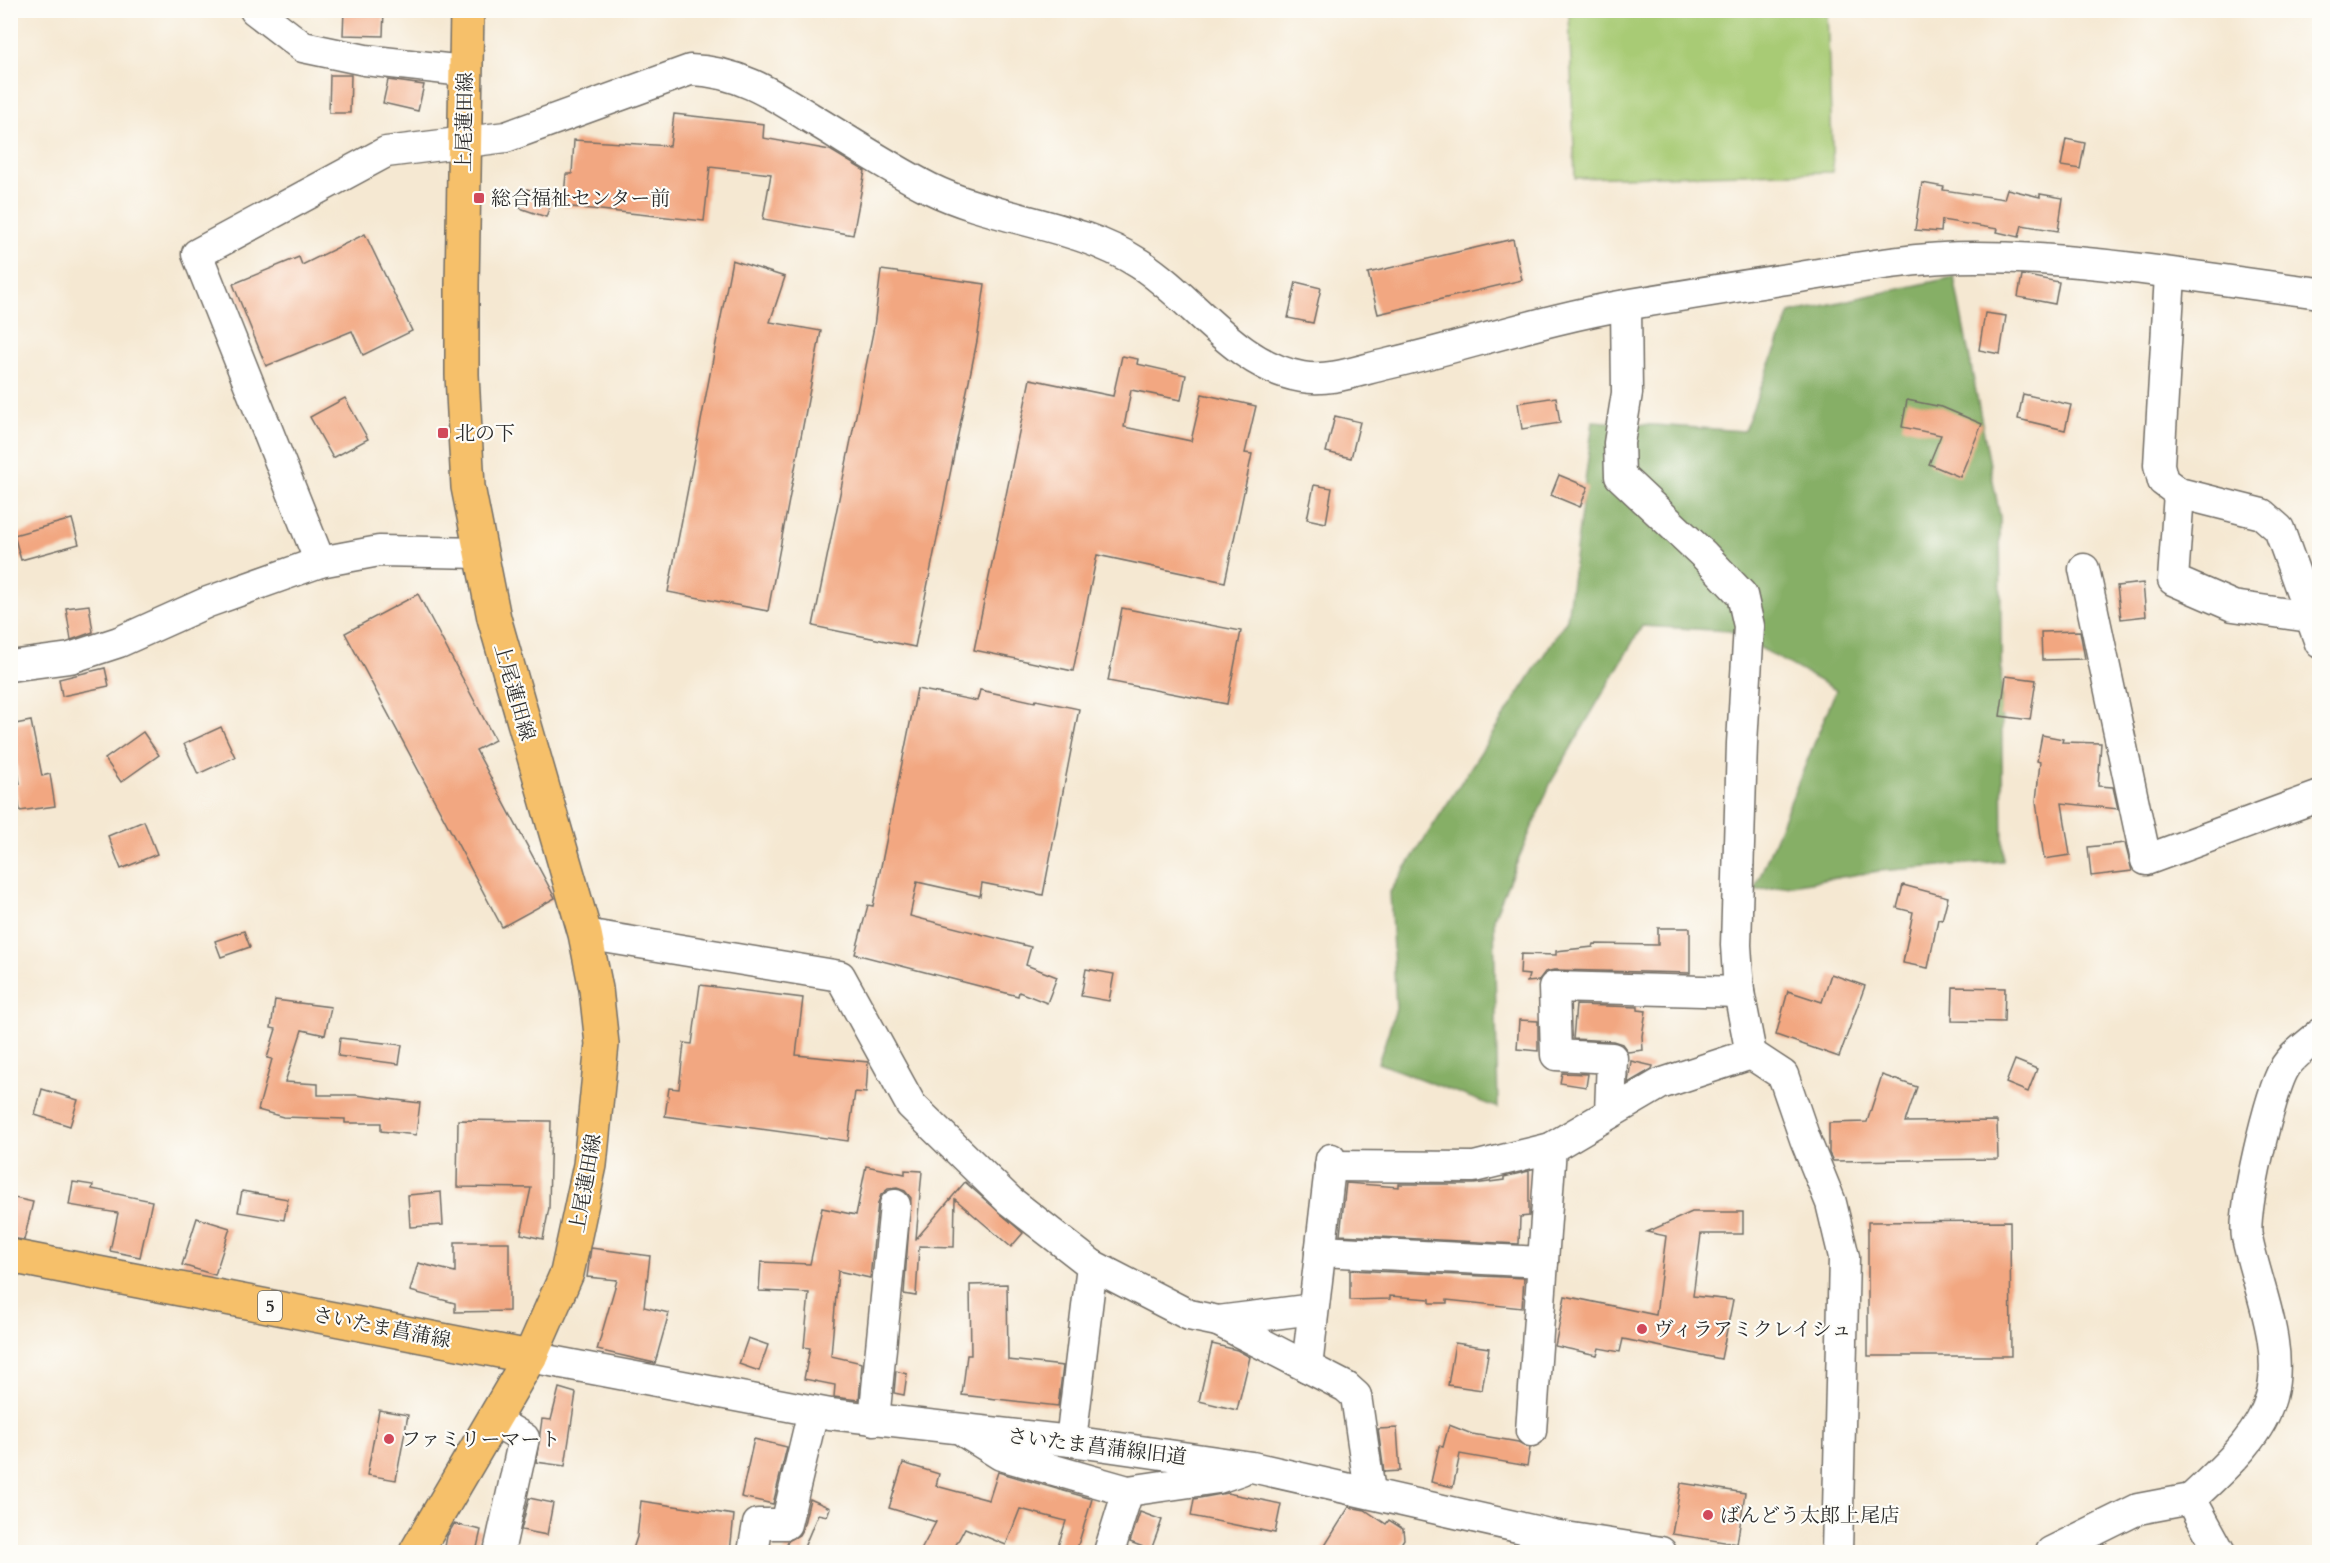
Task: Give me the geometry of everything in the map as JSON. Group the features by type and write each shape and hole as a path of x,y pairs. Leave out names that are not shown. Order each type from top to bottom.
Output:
{"main road":[{"name":"上尾蓮田線","path":"467,10 463,143 464,430 468,487 494,618 585,934 596,988 602,1044 592,1154 567,1273 530,1357"},
{"name":"さいたま菖蒲線","path":"10,1256 530,1357"},
{"path":"416,1552 530,1357"}],"street":[{"path":"255,10 303,47 365,60 464,71"},
{"path":"320,562 197,254 386,152 506,137 690,70 731,75 771,94 928,187 972,207 1096,242 1118,252 1142,265 1245,351 1287,374 1309,378 1329,378 1544,322 1626,305 1907,260 1976,257 2078,262 2319,293"},
{"path":"2170,275 2159,465 2163,481 2179,493 2262,514 2279,529 2315,630"},
{"path":"1626,305 1627,393 1619,443 1620,476 1704,555 1742,595 1749,626 1742,743 1736,945 1739,992 1751,1054 1783,1075 1831,1203 1844,1257 1837,1552"},
{"path":"2179,493 2173,580 2234,606 2315,630"},
{"path":"10,666 70,658 119,642 208,602 320,562 379,551 481,553"},
{"path":"2084,569 2146,860 2319,796"},
{"path":"585,934 840,976 911,1105 1010,1202 1092,1265 1189,1315 1218,1321 1346,1387 1356,1396 1370,1491"},
{"path":"1610,1113 1612,1058 1556,1054 1554,987 1739,992"},
{"path":"2051,1552 2138,1509 2191,1499 2222,1470 2258,1427 2271,1397 2275,1365 2273,1340 2246,1234 2249,1200 2271,1104 2284,1068 2319,1034"},
{"path":"1307,1366 1330,1162 1474,1167 1551,1148 1660,1084 1751,1054"},
{"path":"1531,1431 1551,1148"},
{"path":"874,1420 895,1205"},
{"path":"1320,1251 1543,1262"},
{"path":"1071,1441 1092,1265"},
{"path":"1218,1321 1313,1309"},
{"name":"さいたま菖蒲線旧道","path":"530,1357 813,1411 963,1431 1071,1441 1252,1467 1370,1491 1552,1544 1661,1552"},
{"path":"753,1552 758,1524 786,1524 813,1411"},
{"path":"493,1420 524,1438 499,1552"},
{"path":"963,1431 1001,1455 1128,1491 1218,1478 1252,1467"},
{"path":"1109,1552 1128,1491"},
{"path":"2191,1499 2220,1552"}],"green space":[{"path":"1569,11 1827,11 1833,172 1575,178"},
{"path":"1954,277 2000,517 2003,861 1879,871 1754,891 1836,690 1730,631 1642,626 1551,782 1494,917 1498,1108 1378,1063 1396,1009 1390,892 1567,619 1593,421 1744,431 1790,313"}],"building":[{"path":"344,10 384,10 383,36 343,35"},
{"path":"330,75 351,75 350,113 329,113"},
{"path":"388,80 424,85 418,111 383,103"},
{"path":"674,114 764,124 763,138 830,150 865,171 853,235 763,219 771,174 710,167 704,221 563,206 566,174 572,174 574,140 670,146"},
{"path":"2066,139 2085,143 2080,169 2061,166"},
{"path":"1922,183 1944,187 1943,190 2004,199 2007,189 2040,197 2040,194 2063,198 2058,231 2022,225 2019,237 1997,232 1998,229 1942,220 1941,232 1915,230"},
{"path":"527,189 553,197 546,217 520,208"},
{"path":"365,234 412,331 363,355 352,331 266,366 233,284 299,257 302,265"},
{"path":"1513,239 1522,280 1378,314 1368,273"},
{"path":"732,260 785,277 770,322 821,331 768,611 668,592"},
{"path":"881,270 985,284 977,341 915,647 813,626 874,327"},
{"path":"2022,275 2059,282 2055,304 2018,297"},
{"path":"1296,282 1321,288 1313,323 1288,318"},
{"path":"1985,313 2006,316 2000,354 1979,350"},
{"path":"1122,356 1138,359 1137,364 1186,375 1181,400 1131,390 1124,427 1191,441 1202,394 1256,406 1245,453 1252,454 1225,582 1097,555 1073,671 974,650 1030,379 1113,396"},
{"path":"2023,394 2071,405 2065,430 2018,419"},
{"path":"1556,397 1560,423 1522,429 1518,403"},
{"path":"345,398 368,439 333,458 310,417"},
{"path":"1907,400 1942,407 1982,424 1960,477 1929,464 1941,435 1902,427"},
{"path":"1335,416 1360,422 1351,458 1326,452"},
{"path":"1559,475 1588,487 1580,507 1551,495"},
{"path":"1314,485 1332,488 1326,523 1307,519"},
{"path":"72,519 79,544 21,560 14,535"},
{"path":"2143,583 2146,616 2121,619 2117,586"},
{"path":"418,594 495,740 476,750 555,898 502,927 345,633"},
{"path":"89,605 93,632 71,640 66,608"},
{"path":"1122,608 1241,631 1227,704 1108,681"},
{"path":"2080,631 2085,659 2042,660 2041,632"},
{"path":"105,668 109,686 62,696 59,679"},
{"path":"2006,676 2036,680 2030,720 2000,716"},
{"path":"917,689 977,701 980,690 1079,709 1043,895 982,883 980,896 917,882 910,916 1031,947 1026,965 1057,977 1047,1003 1019,992 1018,996 855,954 868,905 873,906"},
{"path":"31,721 42,776 50,774 55,806 20,811 16,785 20,784 10,725"},
{"path":"221,727 235,757 198,774 184,744"},
{"path":"143,732 159,755 121,782 105,759"},
{"path":"2042,735 2063,739 2062,742 2101,743 2098,786 2113,787 2118,809 2062,803 2070,855 2044,859 2036,801 2040,762 2037,761"},
{"path":"144,821 157,854 121,869 108,836"},
{"path":"2125,843 2132,871 2091,876 2088,847"},
{"path":"1903,885 1948,897 1942,920 1938,919 1928,968 1903,963 1913,912 1897,908"},
{"path":"1658,928 1690,928 1690,973 1554,970 1545,972 1538,981 1527,982 1529,975 1520,974 1521,954 1556,955 1556,951 1593,947 1594,944 1658,945"},
{"path":"244,931 250,947 221,957 215,941"},
{"path":"1086,969 1114,974 1109,1001 1081,996"},
{"path":"1831,974 1865,986 1839,1057 1776,1035 1788,991 1822,1002"},
{"path":"700,985 803,998 796,1055 868,1062 866,1093 855,1092 848,1141 665,1116 669,1088 679,1089 684,1043 692,1044"},
{"path":"1953,987 2005,988 2004,1022 1952,1021"},
{"path":"275,1000 331,1007 325,1035 302,1030 285,1082 318,1084 318,1095 356,1095 420,1103 416,1135 381,1131 381,1123 345,1123 345,1119 283,1117 258,1110 272,1059 267,1058 276,1029 271,1028"},
{"path":"1576,1005 1638,1007 1638,1010 1646,1011 1642,1036 1643,1050 1628,1052 1622,1044 1613,1041 1573,1039"},
{"path":"1519,1020 1538,1021 1538,1051 1517,1049"},
{"path":"340,1038 402,1045 399,1064 338,1056"},
{"path":"2015,1060 2037,1069 2028,1092 2006,1083"},
{"path":"1631,1061 1653,1066 1652,1069 1628,1083"},
{"path":"1562,1073 1588,1074 1586,1087 1560,1083"},
{"path":"1882,1075 1917,1087 1905,1122 1997,1121 1998,1159 1833,1161 1829,1153 1829,1123 1867,1122"},
{"path":"42,1089 78,1100 70,1126 35,1115"},
{"path":"458,1120 551,1121 549,1208 543,1239 521,1234 531,1188 457,1187"},
{"path":"866,1166 905,1174 905,1170 922,1171 916,1239 965,1182 1023,1233 1011,1247 955,1199 954,1247 919,1246 916,1296 904,1294 911,1198 905,1191 897,1188 888,1189 881,1195 878,1203 870,1278 838,1271 831,1356 862,1363 859,1400 834,1397 835,1385 804,1379 810,1348 804,1347 809,1293 759,1291 761,1262 810,1264 822,1208 856,1215"},
{"path":"1529,1171 1529,1216 1520,1217 1519,1244 1340,1235 1346,1183 1399,1187 1399,1184 1474,1184 1504,1180 1504,1177"},
{"path":"73,1182 93,1185 92,1189 152,1201 140,1257 110,1251 118,1213 69,1205"},
{"path":"242,1191 288,1199 284,1220 238,1212"},
{"path":"441,1192 443,1225 410,1227 408,1195"},
{"path":"10,1197 33,1202 24,1240 10,1238"},
{"path":"1692,1212 1743,1212 1743,1234 1701,1234 1693,1296 1733,1300 1721,1359 1623,1339 1620,1352 1599,1348 1597,1355 1555,1346 1565,1296 1656,1315 1666,1236 1647,1232"},
{"path":"197,1218 230,1228 215,1275 182,1265"},
{"path":"2010,1221 2011,1356 1868,1356 1868,1222"},
{"path":"455,1242 509,1242 509,1311 455,1312 455,1303 410,1291 418,1263 455,1272"},
{"path":"591,1248 650,1256 644,1307 669,1313 655,1363 597,1350 617,1280 587,1277"},
{"path":"1350,1270 1524,1278 1522,1308 1447,1300 1447,1303 1430,1303 1430,1299 1390,1296 1390,1299 1350,1300"},
{"path":"1007,1284 1008,1360 1063,1366 1058,1406 962,1395 967,1355 971,1355 970,1285"},
{"path":"748,1338 768,1345 759,1371 739,1364"},
{"path":"1455,1343 1489,1348 1482,1390 1448,1385"},
{"path":"1212,1344 1237,1350 1250,1357 1237,1410 1199,1401"},
{"path":"896,1371 907,1374 904,1395 894,1393"},
{"path":"559,1388 576,1393 565,1466 536,1462 542,1419 551,1420"},
{"path":"379,1410 408,1415 396,1480 367,1475"},
{"path":"1449,1425 1472,1434 1518,1442 1530,1448 1527,1466 1460,1454 1453,1487 1431,1482 1439,1446 1443,1447"},
{"path":"1397,1428 1400,1471 1384,1472 1378,1429"},
{"path":"754,1439 787,1447 773,1504 741,1497"},
{"path":"903,1463 939,1474 936,1486 989,1500 998,1472 1092,1499 1076,1552 1056,1552 1066,1521 1020,1509 1006,1545 965,1528 952,1552 920,1552 936,1522 889,1508"},
{"path":"1681,1483 1745,1493 1737,1544 1672,1534"},
{"path":"1227,1493 1281,1504 1275,1533 1191,1516 1194,1499"},
{"path":"529,1498 553,1503 547,1535 521,1530"},
{"path":"810,1499 830,1508 827,1516 818,1514 805,1545 805,1552 784,1552 788,1541 799,1535 803,1528"},
{"path":"641,1501 734,1515 730,1552 632,1552 637,1537"},
{"path":"1349,1507 1365,1510 1386,1524 1389,1520 1403,1529 1404,1539 1396,1552 1321,1552"},
{"path":"1140,1512 1162,1520 1151,1550 1130,1542"},
{"path":"454,1524 481,1530 476,1552 444,1552 447,1536"}],"place":[{"name":"総合福祉センター前","path":"479,198"},
{"name":"北の下","path":"443,433"},
{"name":"ヴィラアミクレイシュ","path":"1642,1329"},
{"name":"ファミリーマート","path":"389,1439"},
{"name":"ばんどう太郎上尾店","path":"1708,1515"}]}
